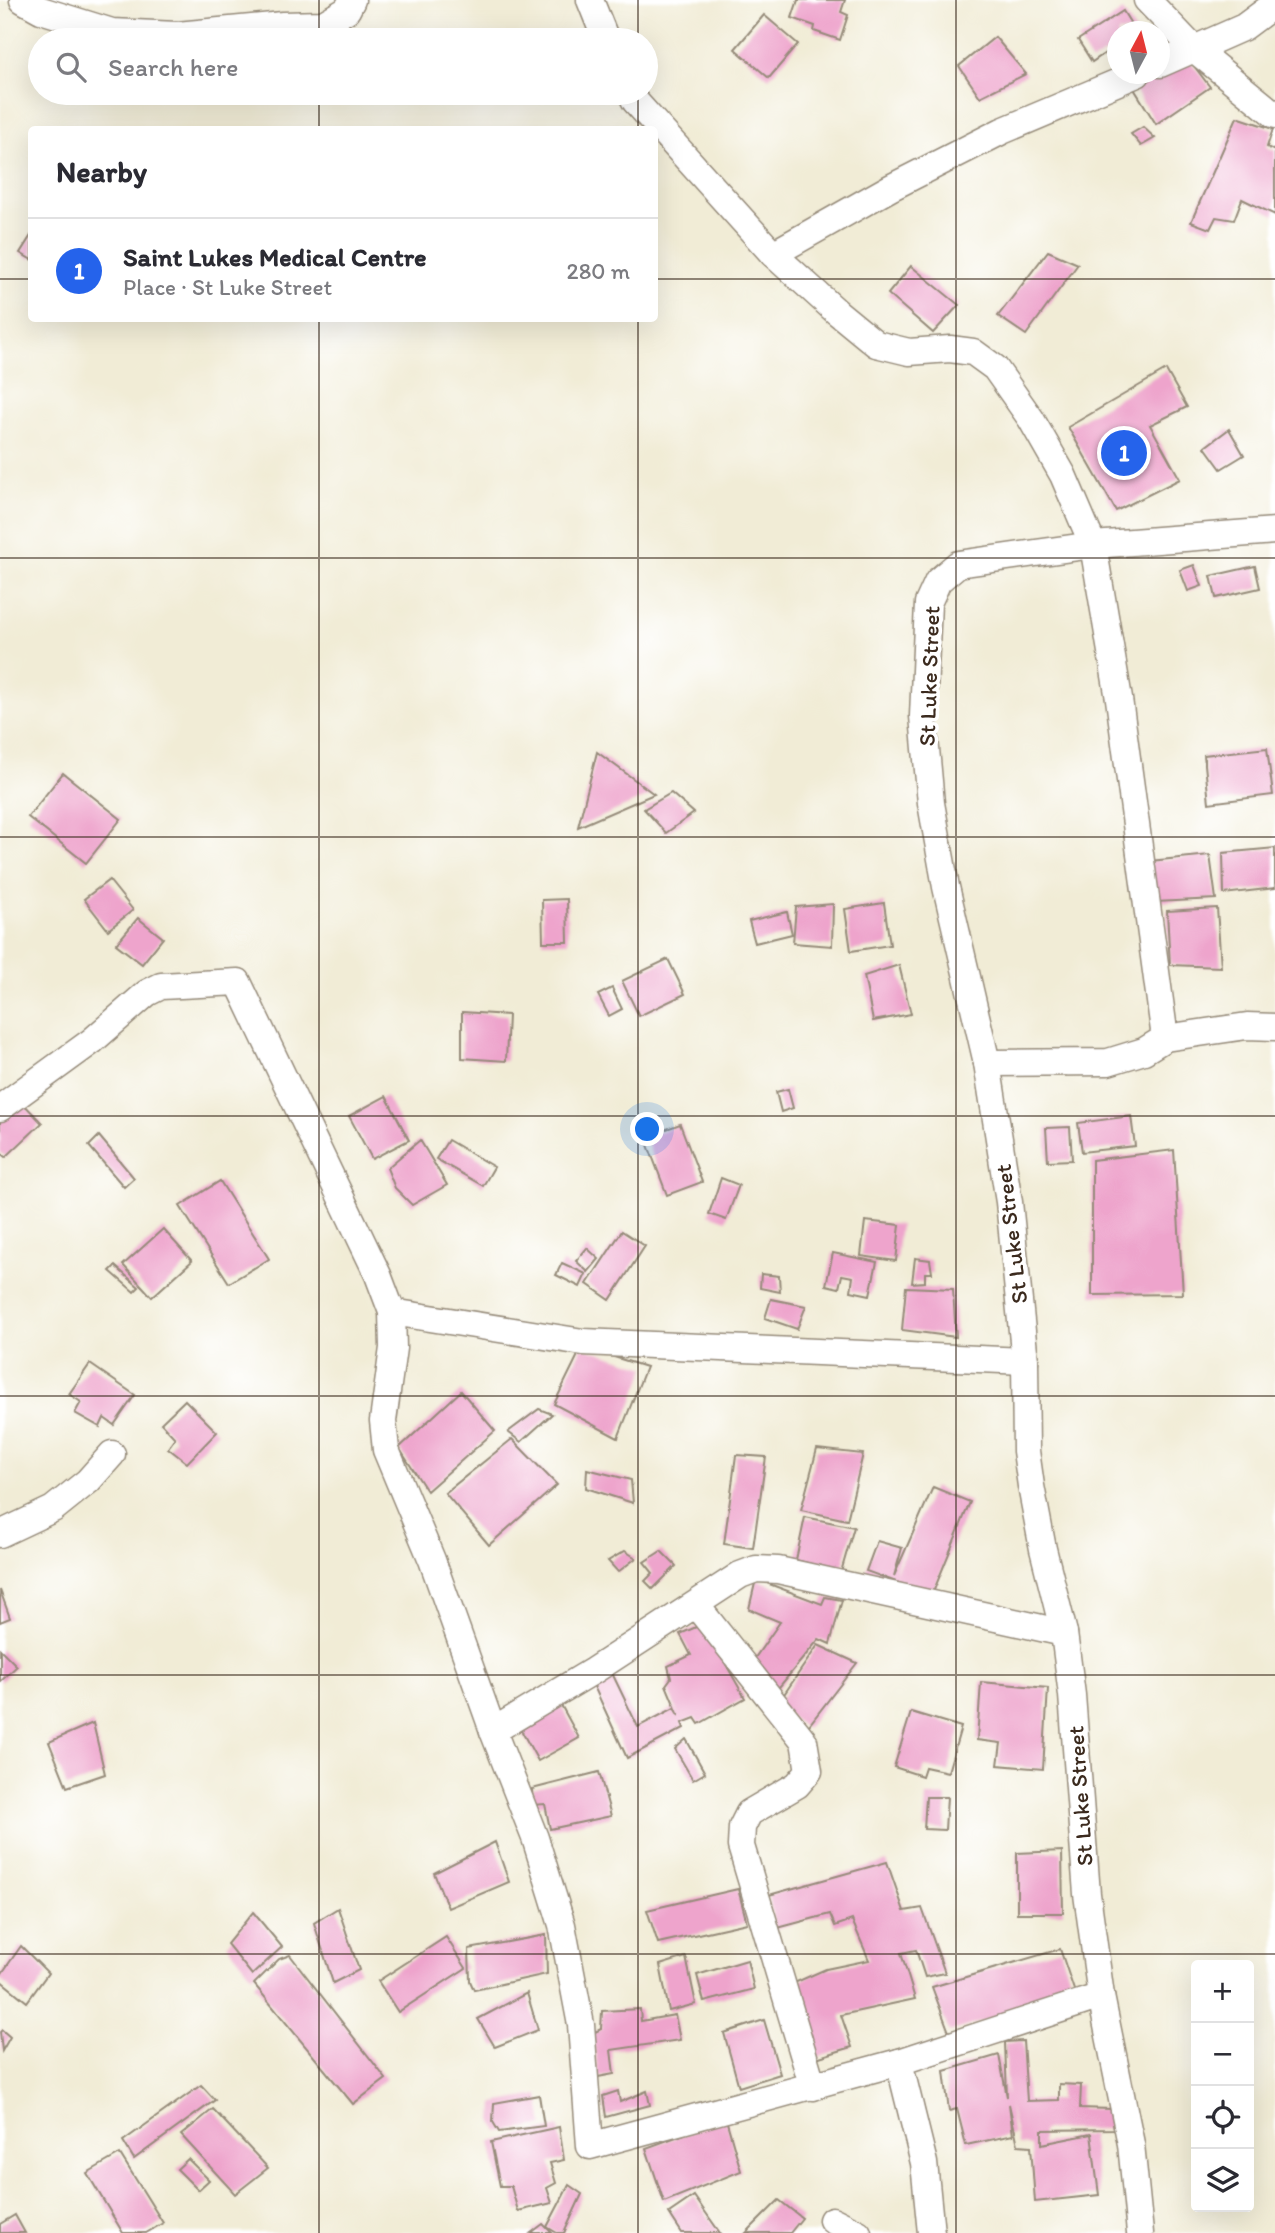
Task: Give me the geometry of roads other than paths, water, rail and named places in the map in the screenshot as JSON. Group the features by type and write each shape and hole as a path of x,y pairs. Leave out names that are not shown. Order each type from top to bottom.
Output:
{"street":[{"path":"23,0 41,10 100,28"},
{"path":"251,28 323,24 347,9 352,0"},
{"path":"590,0 601,28"},
{"path":"1147,0 1194,49 1275,115"},
{"path":"1170,60 1244,27 1275,4"},
{"path":"773,254 890,188 1002,131 1112,84"},
{"path":"639,105 658,126"},
{"path":"658,126 773,254 876,344 909,352 950,349 973,352 995,368 1031,419 1063,475 1093,545 1119,699 1165,1038"},
{"name":"St Luke Street","path":"1140,2233 1131,2144 1101,1996 1087,1894 1072,1695 1064,1633 1031,1486 1027,1451 1025,1361 1009,1202 988,1063 946,887 931,803 923,716 928,603 938,581 958,564 1093,545 1275,531"},
{"path":"0,1108 92,1041 146,993 161,986 238,982 378,1275 392,1312 393,1348 383,1421 386,1450 432,1560 493,1731 535,1838 562,1926 582,2025 590,2146 899,2062 1101,1996"},
{"path":"988,1063 1108,1062 1144,1051 1165,1038 1247,1026 1275,1027"},
{"path":"392,1312 583,1342 1025,1361"},
{"path":"0,1534 53,1509 88,1481 112,1454"},
{"path":"493,1731 740,1575 756,1569 778,1570 1064,1633"},
{"path":"696,1605 804,1741 808,1756 809,1771 797,1785 749,1814 742,1827 741,1846 813,2087"},
{"path":"899,2062 924,2163 931,2233"},
{"path":"832,2220 858,2233"}],"place":[{"name":"Saint Lukes Medical Centre","path":"1124,453"}]}
